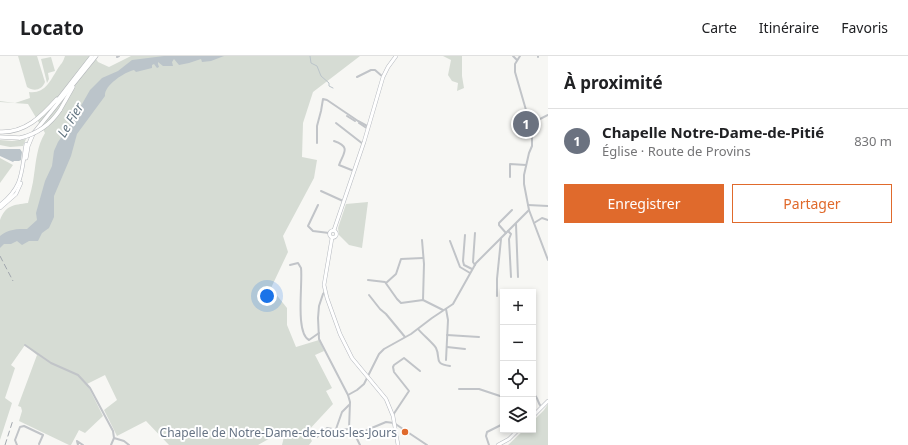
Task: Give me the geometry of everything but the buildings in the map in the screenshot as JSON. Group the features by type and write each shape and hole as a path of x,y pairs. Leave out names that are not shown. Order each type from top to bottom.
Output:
{"highway":[{"path":"26,144 32,130 49,112 92,56"},
{"path":"26,158 28,144 32,134 96,56"},
{"path":"0,137 20,138 41,130 53,120 84,72"},
{"path":"0,132 15,131 29,126 46,112 62,94"}],"street":[{"path":"396,56 388,67 383,78 363,144 334,230 336,235 332,238 324,285 325,292 345,346 352,358 386,399 393,416 398,445"},
{"path":"513,56 517,60"},
{"path":"520,56 514,68 531,120 532,146 526,165 524,184 529,210 548,260"},
{"path":"357,77 371,70 375,70 383,78"},
{"path":"317,143 316,126 323,99 327,100 368,128"},
{"path":"531,120 540,119 548,115"},
{"path":"347,116 368,128"},
{"path":"336,123 363,144"},
{"path":"334,141 343,144 345,149 339,165 354,171"},
{"path":"0,207 14,192 19,184 24,165 26,144"},
{"path":"0,207 11,199 19,189 26,158"},
{"path":"510,178 510,164 526,165"},
{"path":"321,190 344,201"},
{"path":"318,205 308,226 313,231 329,233 330,231 334,230"},
{"path":"528,205 548,206"},
{"path":"511,277 509,239 511,234 500,226 499,223 512,210"},
{"path":"348,395 361,387 368,378 381,351 387,346 418,329 453,304 475,265 529,210"},
{"path":"534,223 542,218 548,220"},
{"path":"516,224 518,277"},
{"path":"329,233 332,238"},
{"path":"475,233 473,262 475,265"},
{"path":"464,234 462,261 464,265 472,269"},
{"path":"497,296 501,238"},
{"path":"422,240 424,258 423,300"},
{"path":"450,241 460,267 470,273"},
{"path":"386,283 396,274 400,259 424,258"},
{"path":"290,265 298,263 301,268 302,332 307,339 320,339"},
{"path":"368,280 383,281 386,283 400,302 405,303 423,300 443,310"},
{"path":"325,292 322,294 319,306 318,318 320,339 348,395 350,404 349,429"},
{"path":"369,295 380,310 386,314 405,337"},
{"path":"446,309 448,320 446,360"},
{"path":"418,329 436,348 437,359 439,362 444,366 450,366"},
{"path":"312,339 319,333"},
{"path":"447,335 479,337"},
{"path":"25,345 51,363 78,375 84,381 90,388 113,431 114,438 111,445"},
{"path":"447,347 464,349"},
{"path":"393,416 409,391 394,372 394,365 404,358 420,371"},
{"path":"459,389 479,389 500,396"},
{"path":"536,397 542,407"},
{"path":"536,413 548,401"},
{"path":"336,429 342,412 350,404"},
{"path":"355,435 386,422 394,423 427,445"},
{"path":"17,445 15,440 20,427 24,426 43,435 39,444"},
{"path":"489,445 486,436 487,432 500,426"},
{"path":"317,437 327,428 349,429 355,435 360,445"},
{"path":"498,445 515,433"},
{"path":"114,438 124,441 129,445"},
{"path":"78,445 77,441 83,445"}],"shaded area":[{"path":"18,56 37,56 45,82 42,87 35,90 27,87"},
{"path":"65,56 94,56 98,62 109,67 131,56 360,56 313,92 303,123 302,157 317,160 314,178 283,236 288,252 271,288 287,308 287,325 296,347 319,340 324,351 315,355 332,388 326,391 333,404 307,432 312,441 309,445 282,445 285,433 281,432 258,445 169,445 146,421 117,436 104,410 117,400 105,375 87,384 103,416 85,433 79,430 71,445 69,445 19,421 22,411 21,407 18,406 37,355 25,345 11,365 15,368 5,398 12,403 0,440 0,220 5,211 11,207 18,204 28,203 36,159 45,133 28,104 0,102 0,101 15,103 30,98 29,92 35,92 43,89 62,63"},
{"path":"164,56 224,56 211,61 202,62 201,59 179,65 174,59 172,62 173,66 163,66 158,62 159,67 157,68 154,64 152,65 152,68 136,72 134,70 130,71 111,83 105,96 77,134 71,156 54,196 54,217 49,228 42,233 38,241 29,241 22,245 17,241 11,244 4,244 0,248 0,236 13,230 27,229 37,220 36,213 45,181 52,166 54,151 58,142 74,119 90,90 102,78 118,71 132,60"},
{"path":"443,56 462,56 462,76 464,88 457,91 458,83 452,81 448,75 451,60"},
{"path":"51,57 55,71 48,73 49,79 47,83 41,59"},
{"path":"26,139 23,146 10,147 0,145 0,140 12,141"},
{"path":"0,149 20,149 22,152 21,160 13,162 0,156"},
{"path":"0,158 13,165 0,183"},
{"path":"368,202 362,248 349,245 339,235 338,228 346,204"},
{"path":"548,404 548,445 508,445 521,433 536,433 536,418"}],"waterway":[{"path":"310,56 311,63 317,66 321,76 329,83 329,86 333,88"}],"railway":[{"path":"0,256 13,281"},
{"path":"5,445 13,420"}],"place":[{"name":"Chapelle Notre-Dame-de-Pitié","path":"526,124"},
{"name":"Chapelle de Notre-Dame-de-tous-les-Jours","path":"405,432"}],"water label":[{"name":"Le Fier","path":"70,120"}]}
